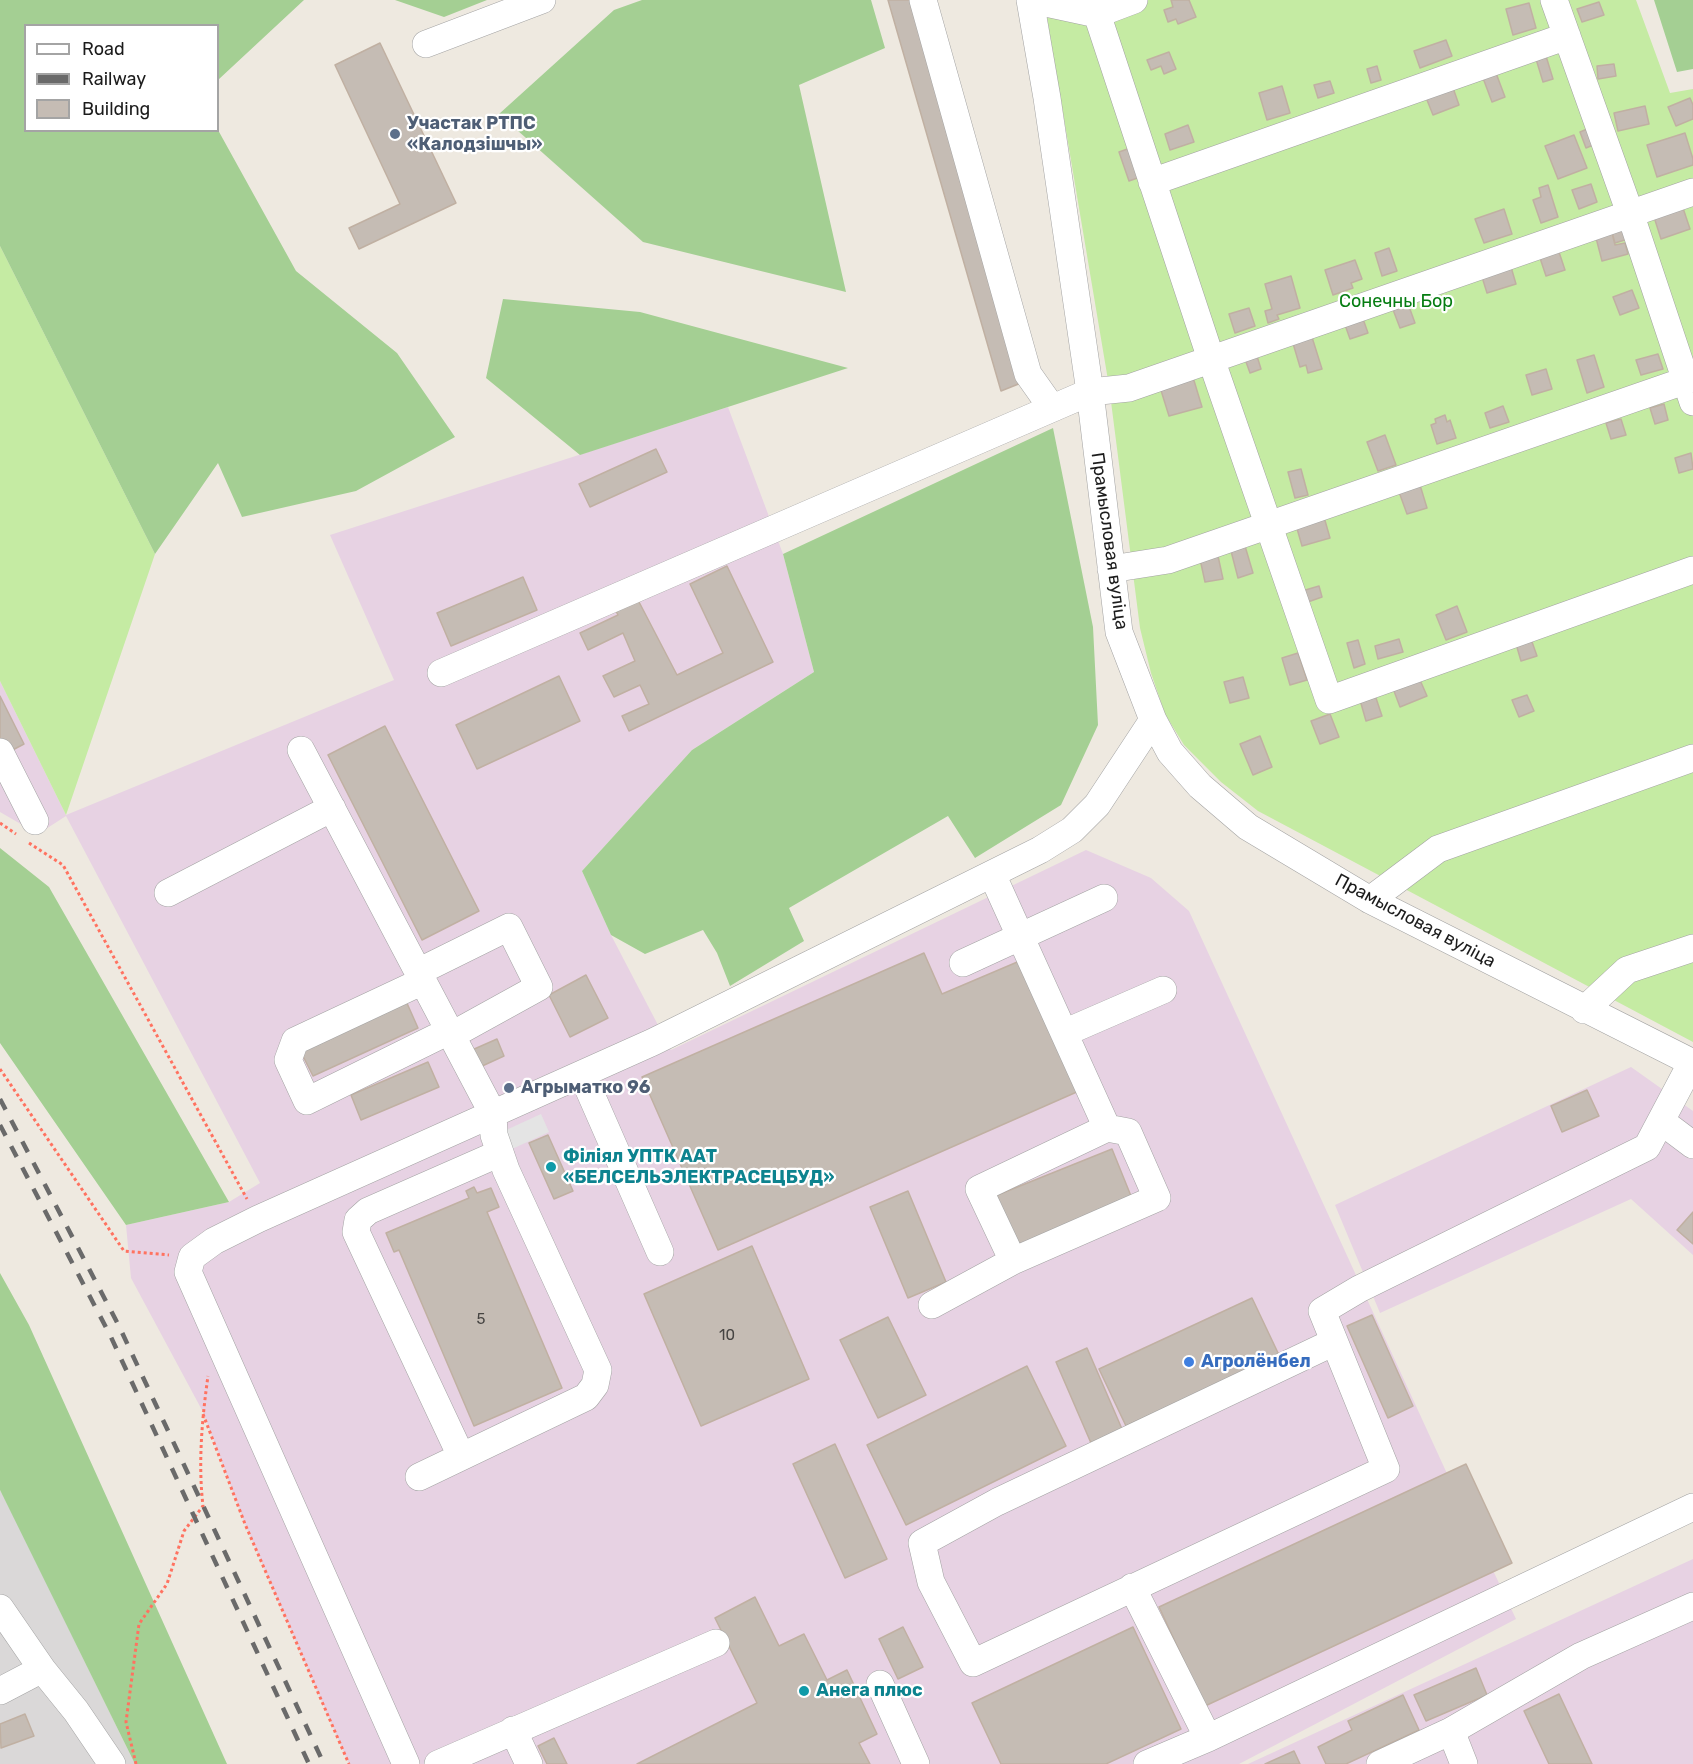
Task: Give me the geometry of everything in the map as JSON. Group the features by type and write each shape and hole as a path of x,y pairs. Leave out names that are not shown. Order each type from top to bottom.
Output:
{"street":[{"path":"426,45 542,0"},
{"path":"923,0 1028,374 1052,408"},
{"path":"1031,0 1097,14 1134,0"},
{"name":"Прамысловая вуліца","path":"1031,0 1090,392 1119,632 1153,720 1170,753 1192,777 1248,826 1370,900 1693,1063"},
{"path":"1112,569 1168,560 1691,387 1554,0"},
{"path":"1097,14 1211,359 1329,700 1693,570"},
{"path":"1152,182 1567,36"},
{"path":"441,673 1090,392 1129,388 1693,192"},
{"path":"406,1764 188,1272 192,1257 214,1241 258,1219 653,1042 1040,850 1072,830 1097,805 1153,720"},
{"path":"301,750 493,1114 494,1135 506,1170 598,1370 595,1385 586,1397 418,1477"},
{"path":"0,752 35,821"},
{"path":"1370,900 1438,849 1693,758"},
{"path":"168,893 332,808"},
{"path":"992,874 1107,1128"},
{"path":"963,963 1104,898"},
{"path":"509,927 539,987 451,1033 307,1101 288,1060 295,1041 421,976 509,927"},
{"path":"1584,1010 1627,970 1693,948"},
{"path":"1064,1033 1163,990"},
{"path":"1334,1342 997,1502 922,1543 931,1582 973,1663 1386,1469 1322,1311 1359,1289 1647,1147 1693,1063"},
{"path":"582,1074 660,1252"},
{"path":"1661,1121 1693,1145"},
{"path":"932,1305 1013,1261 1157,1198 1128,1132 1107,1128 979,1189 1013,1261"},
{"path":"461,1456 356,1232 358,1220 368,1211 500,1153"},
{"path":"1147,1764 1208,1738 1693,1507"},
{"path":"1132,1587 1208,1738"},
{"path":"1380,1764 1451,1731 1581,1656 1693,1606"},
{"path":"0,1608 112,1764"},
{"path":"1651,1625 1693,1625"},
{"path":"438,1764 716,1643"},
{"path":"0,1691 42,1669"},
{"path":"880,1684 916,1764"},
{"path":"513,1730 529,1764"},
{"path":"1451,1731 1464,1764"}],"path":[{"path":"63,865 258,1219"},
{"path":"0,1070 124,1251 192,1257"},
{"path":"136,1764 126,1722 139,1624 167,1584 184,1531 203,1506 200,1477 203,1412 245,1524 349,1764"}],"shaded area":[{"path":"728,407 783,554 814,672 692,750 582,871 611,935 671,1050 1086,850 1151,878 1189,911 1516,1619 1239,1764 349,1764 245,1524 203,1412 131,1278 126,1225 229,1202 260,1183 66,816 38,834 0,812 0,681 66,815 394,680 330,535"},
{"path":"1631,1067 1693,1111 1693,1255 1631,1199 1380,1313 1335,1205"},
{"path":"541,1114 549,1132 512,1149 504,1131"},
{"path":"0,1490 13,1515 135,1764 0,1764"},
{"path":"1693,1559 1693,1764 1248,1764"}],"green space":[{"path":"0,0 304,0 219,79 219,24 24,24 24,132 219,132 296,271 397,353 455,437 356,491 242,517 218,463 155,554 0,246"},
{"path":"395,0 487,0 444,17"},
{"path":"642,0 871,0 885,48 799,85 846,292 643,242 499,114 614,10"},
{"name":"Сонечны Бор","path":"1044,0 1636,0 1670,93 1693,89 1693,1042 1258,811 1221,782 1184,745 1165,714 1151,673 1140,628 1109,386"},
{"path":"1654,0 1693,0 1693,69 1677,72"},
{"path":"0,246 155,554 66,815 0,681"},
{"path":"503,299 640,312 848,368 580,455 486,378"},
{"path":"1053,428 1093,627 1098,725 1061,805 975,858 948,816 789,908 804,941 730,986 717,953 703,930 645,954 611,935 582,871 692,750 814,672 783,554"},
{"path":"0,848 49,887 229,1202 126,1225 0,1043"},
{"path":"0,1273 29,1325 227,1764 135,1764 0,1490"}],"building":[{"path":"888,0 914,0 1021,383 1001,391"},
{"path":"1171,0 1189,0 1196,17 1178,24 1176,19 1168,22 1164,10 1173,7"},
{"path":"1599,2 1604,15 1582,22 1577,9"},
{"path":"1529,3 1536,28 1513,35 1506,9"},
{"path":"1446,40 1452,56 1420,68 1414,51"},
{"name":"Участак РТПС «Калодзішчы»","path":"380,43 456,203 359,249 349,228 400,204 335,65"},
{"path":"1169,52 1176,69 1164,74 1161,66 1151,70 1147,60"},
{"path":"1546,56 1553,79 1543,82 1536,59"},
{"path":"1614,64 1616,76 1598,79 1597,66"},
{"path":"1377,66 1381,80 1371,83 1367,69"},
{"path":"1496,73 1505,97 1492,102 1483,78"},
{"path":"1330,81 1334,93 1318,98 1314,85"},
{"path":"1452,85 1459,105 1433,115 1425,95"},
{"path":"1282,86 1290,113 1267,120 1259,93"},
{"path":"1690,98 1693,105 1693,119 1676,126 1668,107"},
{"path":"1645,106 1649,124 1618,131 1614,113"},
{"path":"1188,125 1194,142 1170,150 1165,134"},
{"path":"1592,127 1598,143 1586,148 1580,132"},
{"path":"1685,133 1693,165 1657,177 1647,145"},
{"path":"1574,135 1587,168 1558,179 1545,146"},
{"path":"1133,147 1143,176 1129,181 1119,152"},
{"path":"1591,184 1597,202 1579,209 1572,190"},
{"path":"1548,185 1558,217 1541,223 1533,200 1541,197 1539,188"},
{"path":"1683,208 1690,229 1661,239 1654,217"},
{"path":"1504,209 1512,234 1484,243 1475,219"},
{"path":"1625,225 1628,239 1615,243 1611,229"},
{"path":"1611,229 1615,245 1625,243 1628,254 1602,261 1595,234"},
{"path":"1389,248 1397,271 1382,276 1375,253"},
{"path":"1558,249 1565,270 1546,276 1539,255"},
{"path":"1355,260 1362,279 1351,283 1353,288 1333,295 1325,270"},
{"path":"1511,267 1516,284 1487,293 1482,277"},
{"path":"1291,276 1300,308 1277,315 1279,319 1268,323 1265,311 1272,309 1265,284"},
{"path":"1632,290 1639,308 1620,315 1613,297"},
{"path":"1407,301 1415,323 1400,328 1392,307"},
{"path":"1249,308 1255,326 1235,333 1229,314"},
{"path":"1362,316 1368,333 1350,339 1344,322"},
{"path":"1311,334 1322,369 1308,373 1306,365 1300,367 1292,340"},
{"path":"1658,354 1663,369 1641,375 1636,360"},
{"path":"1594,355 1604,387 1587,393 1577,360"},
{"path":"1257,356 1261,369 1250,373 1245,359"},
{"path":"1546,369 1552,389 1532,395 1526,375"},
{"path":"1192,374 1202,407 1169,416 1159,384"},
{"path":"1664,404 1668,420 1655,424 1650,408"},
{"path":"1503,406 1509,422 1490,428 1485,413"},
{"path":"1445,415 1447,422 1450,420 1456,438 1437,444 1431,425 1436,423 1435,419"},
{"path":"1621,419 1626,435 1611,439 1606,423"},
{"path":"1385,435 1396,465 1378,471 1367,442"},
{"path":"656,449 667,472 590,507 579,484"},
{"path":"1691,453 1693,469 1679,473 1675,458"},
{"path":"1301,469 1308,495 1295,498 1288,472"},
{"path":"1420,485 1427,508 1407,514 1399,492"},
{"path":"1324,517 1330,538 1302,546 1296,525"},
{"path":"1245,546 1253,573 1238,578 1231,551"},
{"path":"1218,556 1223,579 1205,582 1200,559"},
{"path":"727,566 773,662 629,731 622,716 649,704 640,685 614,697 603,676 635,661 623,633 588,650 580,633 618,615 613,605 638,600 677,675 723,653 690,584"},
{"path":"523,577 537,610 451,646 437,613"},
{"path":"1319,586 1322,597 1305,603 1302,591"},
{"path":"1457,606 1467,632 1446,640 1436,615"},
{"path":"1399,639 1403,652 1378,659 1375,646"},
{"path":"1531,639 1537,656 1521,661 1516,644"},
{"path":"1358,640 1365,664 1354,668 1347,643"},
{"path":"1298,653 1307,680 1290,685 1282,658"},
{"path":"559,676 580,721 477,769 456,725"},
{"path":"1243,677 1249,698 1230,703 1224,682"},
{"path":"1420,680 1427,696 1400,707 1394,691"},
{"path":"1375,695 1382,716 1366,721 1360,700"},
{"path":"1527,695 1534,711 1519,717 1512,700"},
{"path":"0,696 24,744 5,754 0,743"},
{"path":"1330,714 1339,737 1320,744 1311,721"},
{"path":"385,726 479,911 422,940 328,755"},
{"path":"1260,736 1272,767 1253,775 1240,744"},
{"path":"924,953 942,994 1022,960 1079,1091 718,1250 642,1077"},
{"path":"586,975 608,1018 570,1037 549,995"},
{"path":"406,1001 418,1028 313,1076 300,1050"},
{"path":"497,1039 504,1056 480,1067 472,1050"},
{"path":"428,1062 439,1087 361,1120 351,1095"},
{"path":"1587,1090 1599,1116 1562,1132 1551,1106"},
{"name":"Філіял УПТК ААТ «БЕЛСЕЛЬЭЛЕКТРАСЕЦБУД»","path":"548,1135 573,1191 554,1199 529,1143"},
{"path":"1112,1149 1133,1201 1016,1247 995,1196"},
{"path":"474,1187 477,1193 491,1188 499,1207 487,1212 562,1388 474,1426 399,1250 394,1252 386,1233 469,1198 466,1191"},
{"path":"908,1191 946,1282 908,1298 870,1207"},
{"path":"1693,1212 1693,1244 1677,1230"},
{"path":"752,1246 809,1379 701,1426 644,1294"},
{"name":"Агролёнбел","path":"1252,1298 1279,1355 1126,1426 1099,1369"},
{"path":"1372,1315 1413,1406 1388,1418 1347,1326"},
{"path":"888,1317 926,1395 878,1418 840,1340"},
{"path":"1087,1348 1122,1429 1091,1443 1056,1362"},
{"path":"1027,1366 1066,1446 906,1525 867,1445"},
{"path":"835,1444 887,1559 845,1578 793,1464"},
{"path":"1466,1464 1512,1563 1205,1706 1159,1607"},
{"name":"Анега плюс","path":"755,1597 779,1646 804,1634 827,1680 847,1670 877,1734 859,1743 870,1764 637,1764 757,1703 715,1618"},
{"path":"903,1627 923,1667 898,1679 879,1639"},
{"path":"1133,1627 1181,1729 1106,1764 1001,1764 972,1703"},
{"path":"1476,1668 1487,1695 1426,1721 1414,1695"},
{"path":"1559,1694 1592,1764 1549,1764 1524,1711"},
{"path":"1403,1695 1419,1730 1346,1764 1326,1764 1318,1747 1352,1730 1348,1721"},
{"path":"25,1714 34,1736 1,1748 0,1724"},
{"path":"554,1738 567,1764 547,1764 538,1746"},
{"path":"1294,1751 1300,1764 1265,1764"}],"railway":[{"path":"0,1099 119,1326 324,1764"},
{"path":"0,1125 110,1335 309,1764"}],"place":[{"name":"Участак РТПС «Калодзішчы»","path":"395,134"},
{"name":"Агрыматко 96","path":"509,1088"},
{"name":"Філіял УПТК ААТ «БЕЛСЕЛЬЭЛЕКТРАСЕЦБУД»","path":"551,1167"},
{"name":"Агролёнбел","path":"1189,1362"},
{"name":"Анега плюс","path":"804,1691"}]}
